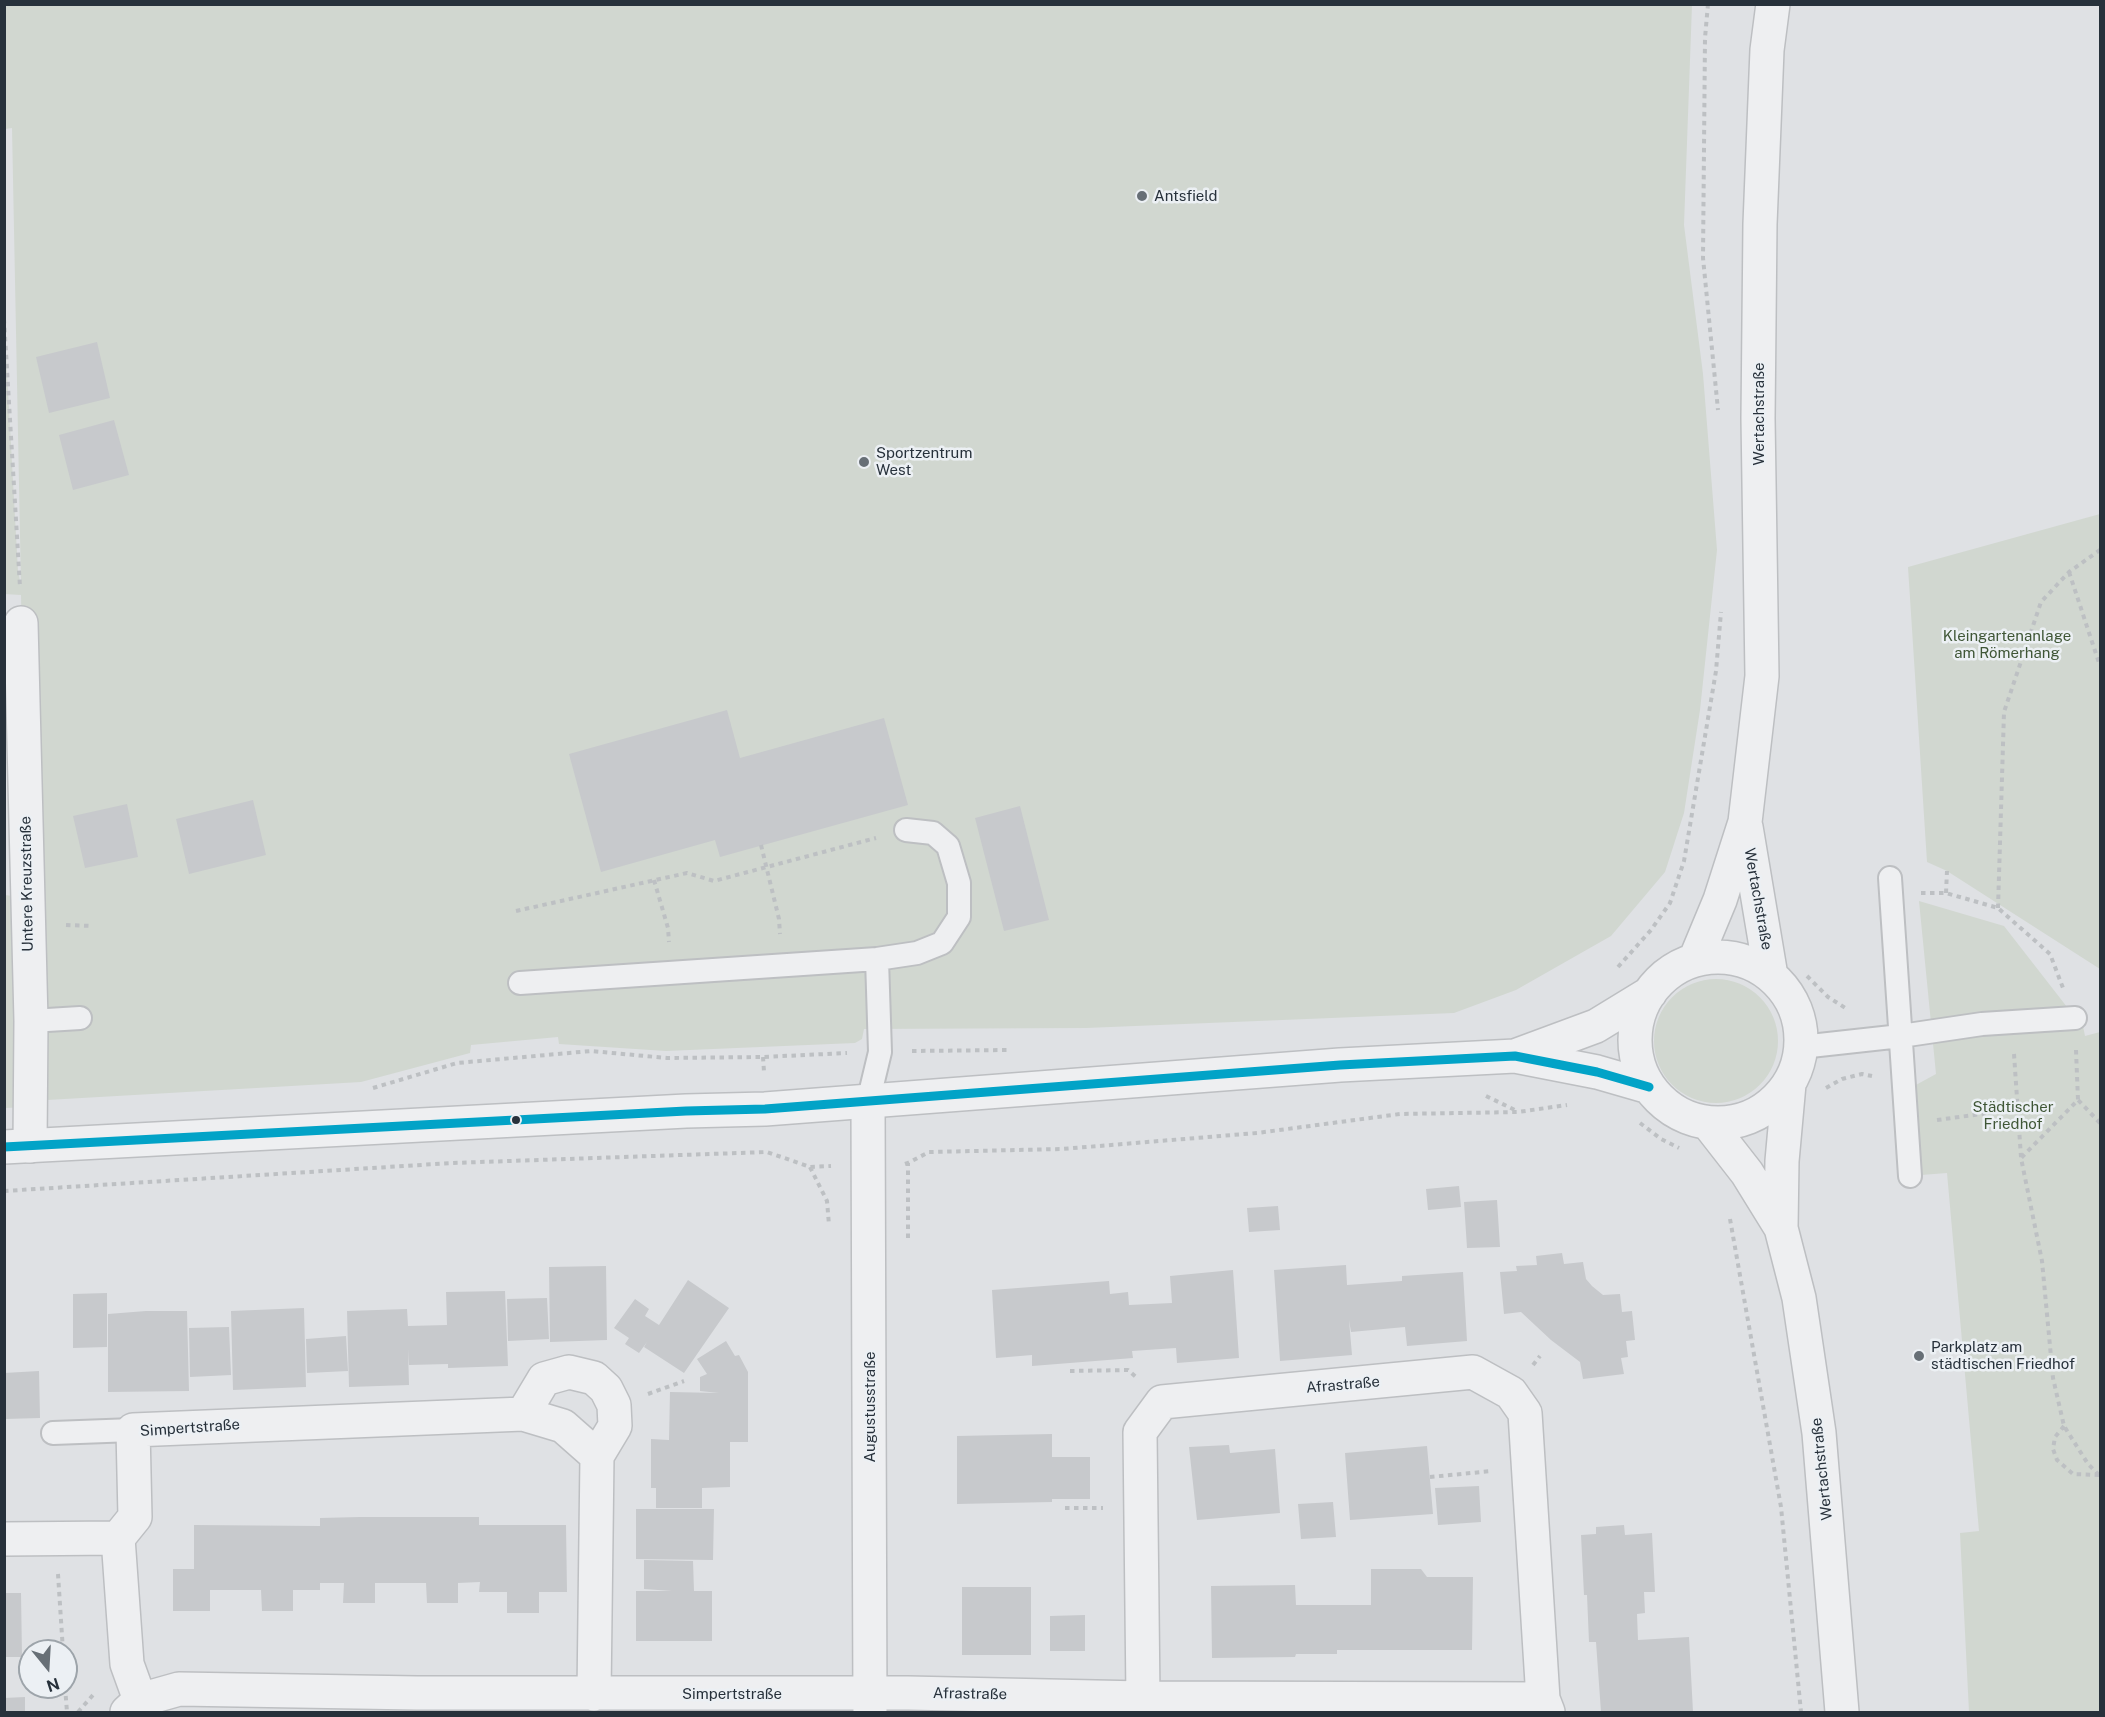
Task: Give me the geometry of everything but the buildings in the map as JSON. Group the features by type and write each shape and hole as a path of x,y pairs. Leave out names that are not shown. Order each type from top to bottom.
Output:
{"street":[{"name":"Wertachstraße","path":"1695,960 1719,900 1745,822 1762,676 1758,418 1760,224 1767,50 1773,4"},
{"name":"Untere Kreuzstraße","path":"17,1146 31,1021 21,623"},
{"name":"Wertachstraße","path":"1745,822 1771,976"},
{"path":"1515,1056 1596,1026 1650,993 1670,973 1695,960 1722,957 1748,963 1771,976 1789,996 1795,1007 1801,1033 1801,1047 1795,1072 1789,1084 1772,1104 1749,1118 1722,1124 1708,1123 1681,1115 1668,1107 1649,1087 1642,1074 1635,1047 1637,1019 1650,993"},
{"path":"17,1146 687,1111 765,1109 1340,1065 1515,1056 1597,1072 1649,1087"},
{"name":"Wertachstraße","path":"1789,1084 1782,1161 1781,1228 1799,1298 1819,1433 1842,1713"},
{"name":"Augustusstraße","path":"868,1102 870,1703"},
{"name":"Wertachstraße","path":"1708,1123 1747,1173 1781,1228"},
{"path":"523,1414 544,1379 569,1372 594,1378 606,1389 614,1405 615,1426 597,1456 594,1694"},
{"name":"Afrastraße","path":"870,1703 1546,1706 1525,1413 1511,1393 1473,1372 1162,1402 1140,1432 1162,1703"},
{"name":"Simpertstraße","path":"597,1456 563,1426 523,1414 133,1430 135,1517 118,1538 127,1664 133,1706 179,1689 594,1694 870,1703"},
{"path":"4,1539 118,1538"}],"lane":[{"path":"520,983 877,958 917,952 942,943 960,917 959,883 948,846 933,832 906,830"},
{"path":"1891,885 1910,1176"},
{"path":"868,1102 880,1052 877,958"},
{"path":"31,1021 80,1017"},
{"path":"1801,1047 1982,1024 2075,1018"},
{"path":"53,1433 133,1430"}],"path":[{"path":"1708,4 1705,38 1703,258 1719,413"},
{"path":"4,318 21,623"},
{"path":"1998,908 2004,712 2041,602 2069,572 2100,550"},
{"path":"2069,572 2100,666"},
{"path":"1617,968 1651,930 1670,903 1684,861 1716,671 1722,603"},
{"path":"516,911 687,873 714,881 906,830"},
{"path":"761,845 779,919 782,965"},
{"path":"1946,893 1947,871"},
{"path":"654,880 668,928 670,972"},
{"path":"1891,885 1946,893 1998,908 2050,954 2075,1018 2078,1100 2100,1123"},
{"path":"2012,1023 2021,1158 2043,1262 2053,1378 2064,1426 2088,1464 2100,1476"},
{"path":"363,1091 458,1063 591,1051 668,1058 1017,1050"},
{"path":"1824,1089 1842,1079 1862,1074 1873,1077 1875,1083"},
{"path":"2021,1158 2078,1100"},
{"path":"4,1191 440,1164 768,1152 810,1167 870,1166 909,1163 929,1152 1062,1149 1257,1133 1400,1114 1518,1112 1575,1104"},
{"path":"1907,1124 2018,1109"},
{"path":"1638,1120 1654,1134 1683,1150"},
{"path":"1729,1216 1781,1507 1801,1713"},
{"path":"2064,1426 2055,1437 2053,1449 2057,1460 2073,1474 2100,1476"},
{"path":"1430,1477 1529,1467"},
{"path":"56,1538 62,1639"}],"green space":[{"name":"Sportzentrum West","path":"5,5 1692,5 1684,225 1703,374 1717,550 1700,710 1684,813 1665,872 1611,936 1516,990 1454,1013 1086,1028 864,1029 862,1039 855,1043 666,1051 559,1044 558,1037 471,1045 470,1053 361,1082 47,1100 45,1082 30,1107 5,1108 5,895 27,898 21,595 4,594 4,319 18,571 21,586 12,128 5,129"},
{"name":"Kleingartenanlage am Römerhang","path":"2100,514 2100,969 1947,871 1927,862 1908,567"},
{"name":"Städtischer Friedhof","path":"1919,901 2004,926 2067,1007 2079,1006 2085,1036 2100,1032 2100,1712 1969,1712 1960,1533 1979,1531 1947,1173 1921,1175 1914,1086 1936,1074"},
{"path":"1716,979 1740,984 1760,997 1773,1017 1778,1041 1773,1065 1760,1085 1740,1098 1716,1103 1692,1098 1672,1085 1659,1065 1654,1041 1659,1017 1672,997 1692,984"}],"transit line":[{"path":"4,1147 686,1111 765,1109 1340,1065 1515,1056 1597,1072 1649,1087"}],"place":[{"name":"Antsfield","path":"1142,196"},
{"name":"Sportzentrum West","path":"864,462"},
{"name":"Parkplatz am städtischen Friedhof","path":"1919,1356"}]}
